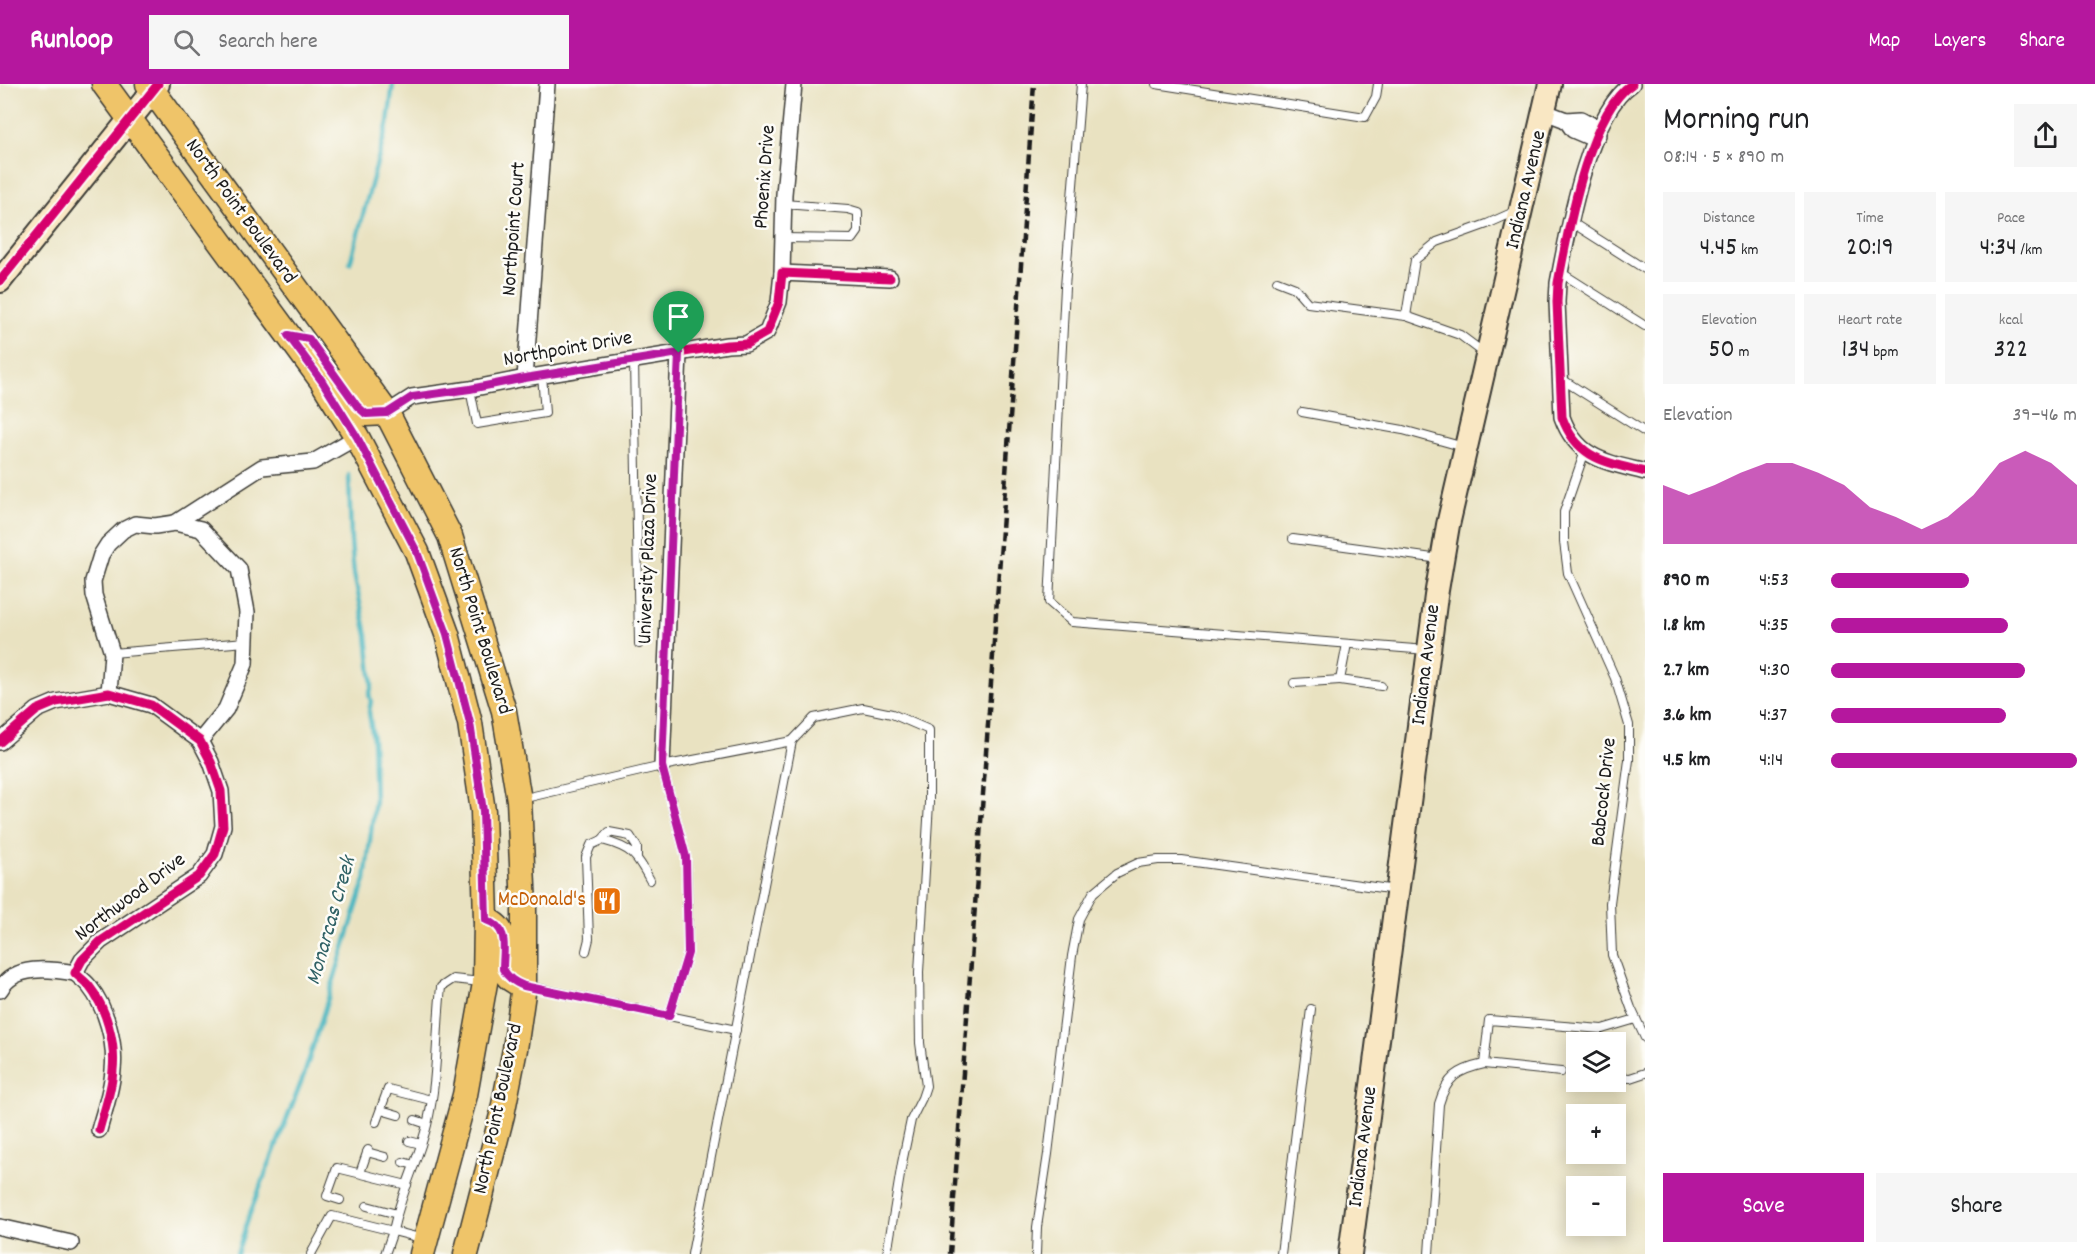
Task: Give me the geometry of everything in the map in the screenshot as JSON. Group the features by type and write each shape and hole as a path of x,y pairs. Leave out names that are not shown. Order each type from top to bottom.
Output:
{"main road":[{"name":"North Point Boulevard","path":"104,84 322,381 357,437 417,552 447,634 470,723 483,811 485,983 465,1095 424,1247"},
{"name":"Indiana Avenue","path":"1350,1254 1428,650 1442,559 1522,207 1555,116 1550,84"},
{"name":"North Point Boulevard","path":"153,86 387,413 450,536 504,711 519,800 524,907 524,986 502,1115 466,1254"},
{"path":"0,281 153,86"},
{"path":"288,335 309,339 357,406 366,414 387,413"},
{"path":"357,437 379,436 388,439 443,544 457,554"},
{"path":"486,920 495,923 501,929 503,969 509,978 524,986"},
{"path":"485,983 500,989 507,997 509,1009 507,1038 515,1049"}],"street":[{"name":"Northpoint Court","path":"525,378 547,84"},
{"name":"Phoenix Drive","path":"782,273 784,204 794,84"},
{"path":"1632,84 1616,98 1595,134 1581,177 1560,272 1557,302 1562,417 1570,435 1585,451 1608,462 1645,471"},
{"path":"1555,116 1581,119 1592,125 1595,134"},
{"name":"Northpoint Drive","path":"387,413 412,397 727,345 746,344 767,332 779,302 782,273"},
{"path":"782,273 890,278"},
{"name":"University Plaza Drive","path":"662,766 679,353"},
{"path":"175,523 262,466 313,462 357,437"},
{"path":"109,693 112,652 94,594 94,574 101,555 108,544 129,526 135,524 155,526 175,523 201,530 239,569 248,612 245,664 226,709 200,741"},
{"name":"Northwood Drive","path":"0,742 38,710 56,702 109,693 151,705 200,741 211,762 221,791 223,826 215,854 199,876 101,941 82,960 75,973 89,985 97,999 106,1018 111,1039 113,1071 99,1130"},
{"path":"0,990 4,983 22,972 51,969 75,973"},
{"path":"0,1227 71,1243"}],"lane":[{"path":"1082,84 1065,286 1049,602 1072,622 1428,650"},
{"path":"1156,84 1365,117 1376,97 1378,84"},
{"path":"783,238 853,239 858,231 858,212 848,209 784,204"},
{"path":"1406,316 1415,260 1437,242 1487,224 1522,207"},
{"path":"1571,222 1645,269"},
{"path":"1560,272 1645,326"},
{"path":"1277,281 1295,288 1308,303 1406,316 1460,335 1487,356"},
{"path":"634,360 639,644"},
{"path":"470,389 477,424 545,413 542,375"},
{"path":"1560,378 1645,432"},
{"path":"1302,412 1403,430 1466,447"},
{"name":"Babcock Drive","path":"1585,451 1564,512 1564,542 1568,573 1615,678 1629,725 1629,760 1610,903 1612,955 1645,1038"},
{"path":"1293,539 1442,559"},
{"path":"112,652 246,642"},
{"path":"1340,680 1347,644"},
{"path":"1294,683 1340,680 1381,686"},
{"path":"692,1254 792,741 814,718 863,708 892,714 929,730 929,803 919,972 920,1043 926,1086 911,1120 887,1254"},
{"path":"519,800 662,766 792,741"},
{"path":"662,766 686,857 687,884 688,953 669,1016"},
{"path":"586,951 589,939 586,857 591,845 602,840 609,832 630,836 637,847 637,856 650,880"},
{"path":"602,840 637,856"},
{"path":"1036,1254 1037,1227 1050,1142 1072,956 1079,919 1093,893 1117,873 1138,863 1158,860 1181,860 1397,890"},
{"path":"385,1254 427,1124 437,1068 441,987 453,979 485,983"},
{"path":"524,986 736,1030"},
{"path":"1281,1254 1311,1010"},
{"path":"1484,1064 1489,1020 1602,1029 1636,1019"},
{"path":"1429,1254 1439,1104 1444,1087 1453,1076 1467,1068 1484,1064 1561,1072"},
{"path":"1626,1078 1645,1074"},
{"path":"376,1122 388,1089 431,1100"},
{"path":"381,1110 398,1115"},
{"path":"415,1120 427,1124"},
{"path":"409,1141 421,1144"},
{"path":"360,1173 367,1151 385,1157"},
{"path":"403,1162 414,1165"},
{"path":"340,1200 327,1196 337,1168 407,1185"},
{"path":"367,1206 397,1214"},
{"path":"311,1254 332,1216 393,1231 424,1247"}],"waterway":[{"name":"Monarcas Creek","path":"350,263 388,122 393,84"},
{"name":"Monarcas Creek","path":"237,1254 249,1216 305,1072 365,880 375,800 373,739 369,712 371,701 369,695 372,685 367,635 354,574 349,475"}],"railway":[{"path":"950,1254 1034,84"}],"cycle path":[{"path":"0,281 158,84"},
{"path":"1632,84 1617,99 1603,120 1582,175 1558,283 1557,302 1562,417 1568,431 1576,442 1594,456 1645,472"},
{"path":"387,413 412,397 727,345 746,344 767,332 779,302 782,273 890,278"},
{"path":"662,766 679,353"},
{"path":"0,742 37,710 56,702 109,693 151,705 200,741 211,762 221,791 223,826 215,854 199,876 101,941 82,960 75,973 87,984 100,1004 113,1048 112,1078 99,1130"}],"place":[{"name":"McDonald's","path":"607,901"}],"route":[{"path":"288,335 309,339 357,406 366,414 387,413 412,397 679,353 662,766 686,857 688,953 669,1016 524,986 509,978 503,969 501,929 495,923 486,920 483,811 470,723 447,634 417,552 357,437 322,381 288,335"}]}
